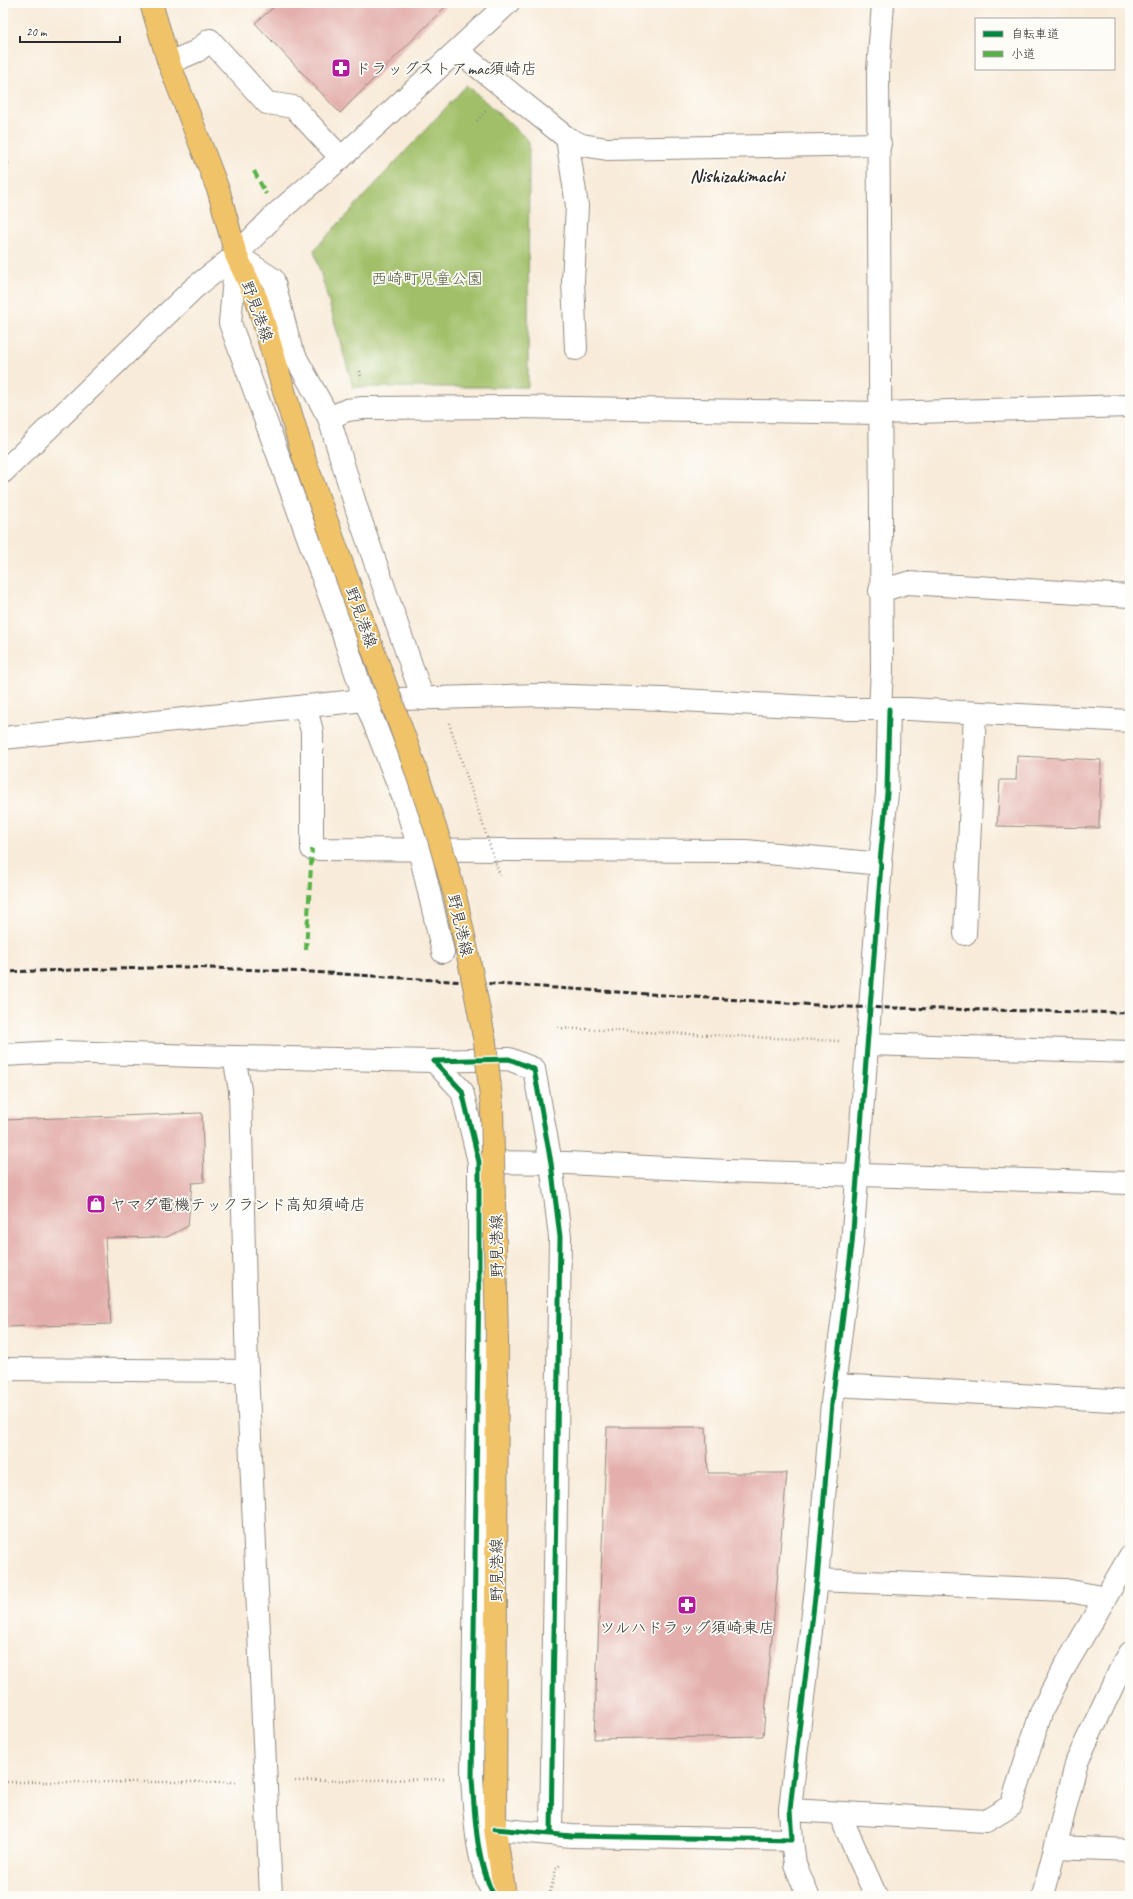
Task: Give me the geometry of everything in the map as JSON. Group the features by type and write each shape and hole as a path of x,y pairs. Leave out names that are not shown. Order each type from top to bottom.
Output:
{"main road":[{"name":"野見港線","path":"150,3 169,63 219,192 236,255 257,300 304,458 426,802 455,895 485,1042 492,1107 497,1340 495,1829 505,1896"}],"street":[{"path":"3,472 194,288 236,255 277,213 341,158 508,3"},
{"path":"808,1896 795,1864 790,1810 817,1580 834,1385 852,1244 856,1174 868,1044 880,861 887,793 880,591 880,144 878,71 882,3"},
{"path":"169,63 197,51 210,40 267,103 294,107 341,158"},
{"path":"458,51 567,138 582,145 607,149 880,144"},
{"path":"567,138 577,206 573,281 576,349"},
{"path":"236,255 273,279 291,349 329,418 356,510 424,699"},
{"path":"236,255 230,323 339,622 365,700 404,799 419,848 443,952"},
{"path":"329,418 347,410 363,408 515,407 880,413 1130,406"},
{"path":"880,591 907,583 1130,596"},
{"path":"3,738 365,700 541,695 1130,721"},
{"path":"305,706 312,731 312,849 419,848 746,851 881,864"},
{"path":"965,934 975,713"},
{"path":"868,1044 1130,1052"},
{"path":"3,1055 59,1052 434,1061 509,1059 534,1069 552,1163 560,1237 551,1833"},
{"path":"234,1057 240,1090 247,1371 270,1896"},
{"path":"434,1061 462,1091 479,1162 479,1274 472,1778 477,1839 486,1882 494,1896"},
{"path":"479,1162 552,1163 726,1171 1130,1182"},
{"path":"3,1369 247,1371"},
{"path":"834,1385 1130,1402"},
{"path":"790,1810 986,1820 1011,1806 1042,1710 1063,1670 1130,1556"},
{"path":"817,1580 1065,1590 1105,1598"},
{"path":"1043,1896 1077,1761 1122,1666 1130,1653"},
{"path":"839,1813 876,1896"},
{"path":"495,1829 572,1836 792,1840"},
{"path":"1056,1847 1130,1850"}],"path":[{"path":"449,723 500,876"},
{"path":"558,1028 844,1041"},
{"path":"549,1896 556,1869 565,1859"}],"green space":[{"name":"西崎町児童公園","path":"467,85 529,141 528,387 353,387 314,250"}],"building":[{"name":"ドラッグストアmac須崎店","path":"270,3 449,3 340,113 255,23 274,7"},
{"path":"3,157 9,163 3,170"},
{"path":"1017,756 1101,760 1099,828 997,826 1000,780 1016,780"},
{"name":"ヤマダ電機テックランド高知須崎店","path":"202,1113 204,1182 192,1183 188,1226 167,1237 105,1238 111,1324 3,1327 3,1120"},
{"name":"ツルハドラッグ須崎東店","path":"607,1427 706,1427 708,1473 787,1473 763,1736 594,1739"}],"railway":[{"path":"3,972 186,967 312,972 847,1007 1130,1013"}],"marked path":[{"path":"254,171 266,194"},
{"path":"306,950 312,849"}],"cycle path":[{"path":"495,1829 572,1836 792,1840 790,1810 817,1580 832,1403 852,1244 881,864 880,861 887,793 889,709"},
{"path":"494,1896 483,1868 477,1838 472,1778 479,1274 479,1162 462,1091 434,1061 509,1059 534,1069 551,1163 560,1237 551,1833"}],"place":[{"name":"ドラッグストアmac須崎店","path":"341,68"},
{"name":"ヤマダ電機テックランド高知須崎店","path":"96,1204"},
{"name":"ツルハドラッグ須崎東店","path":"687,1605"}],"district":[{"name":"Nishizakimachi","path":"737,176"}]}
